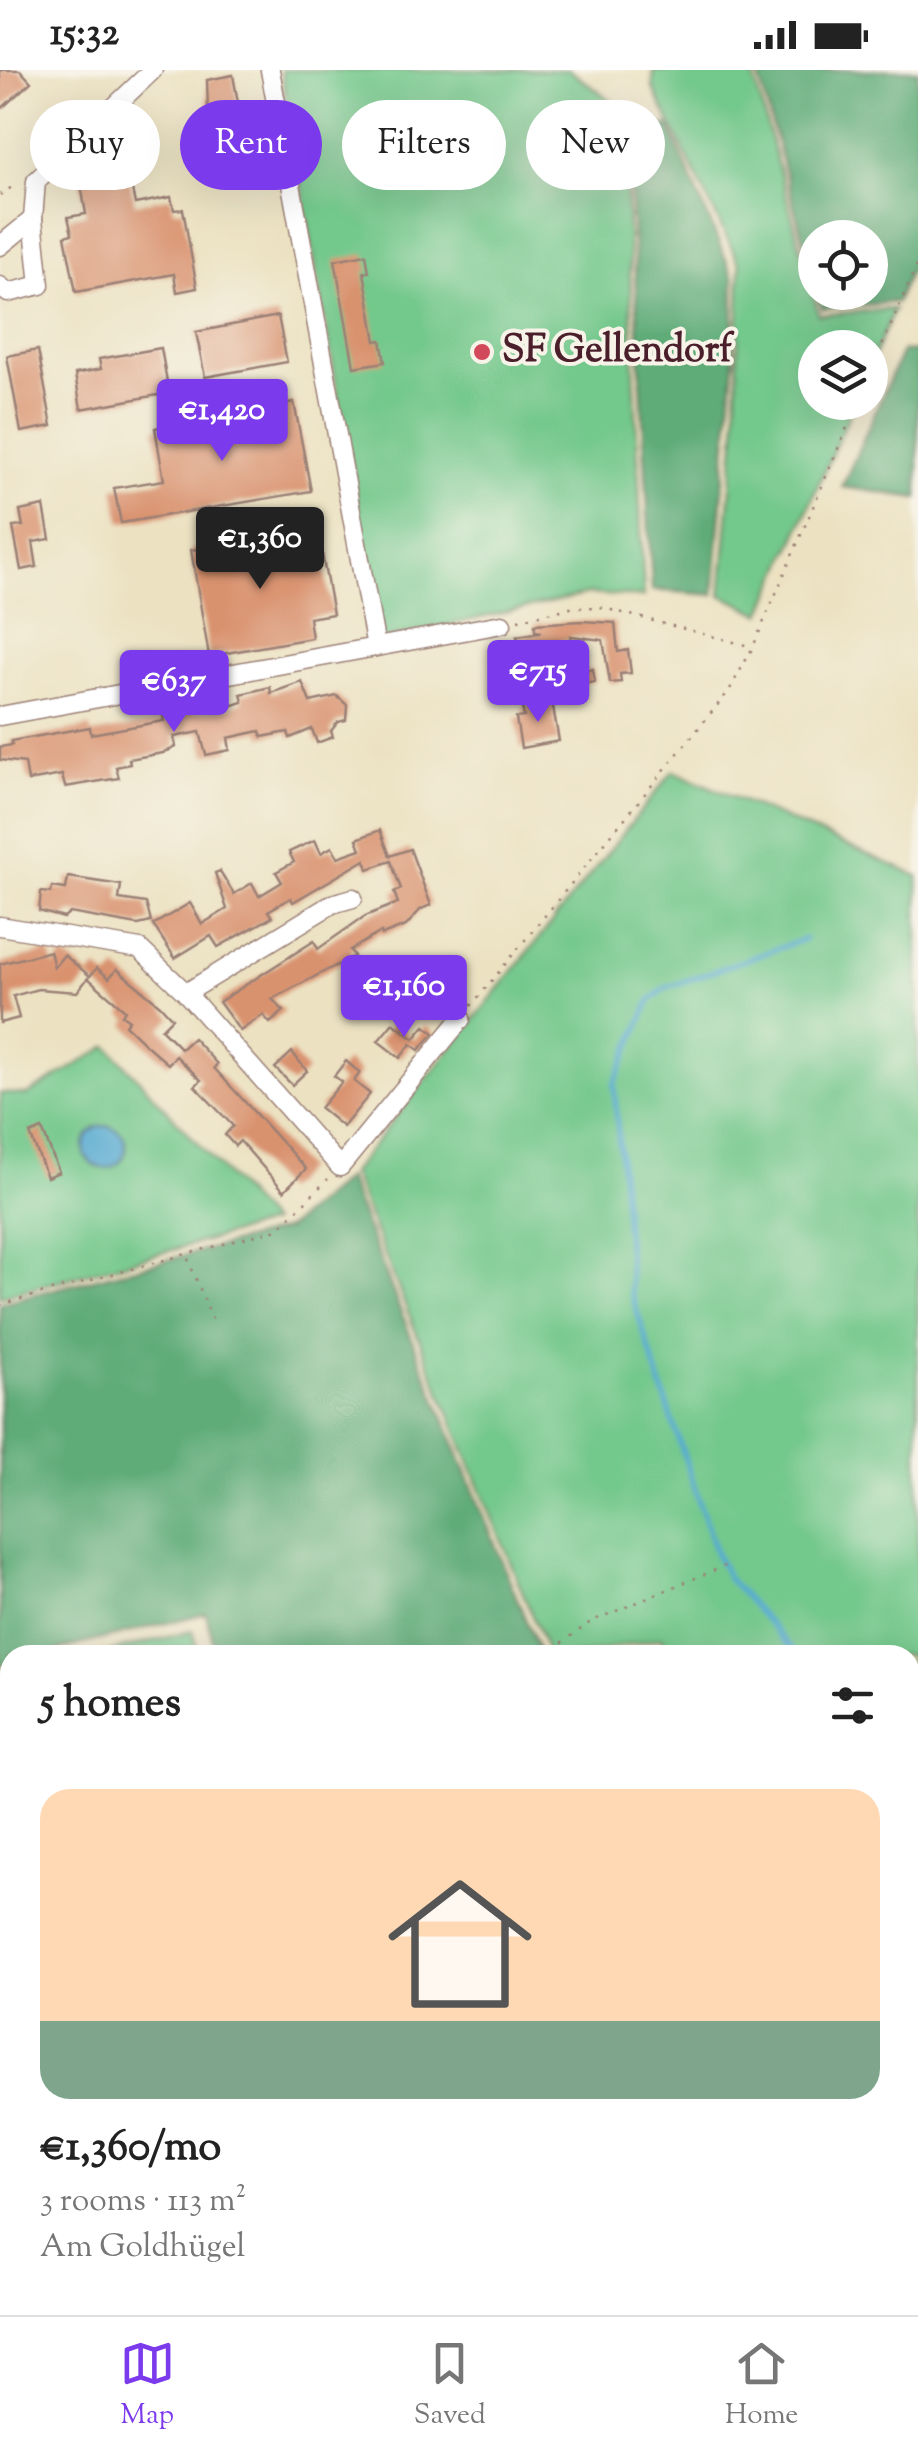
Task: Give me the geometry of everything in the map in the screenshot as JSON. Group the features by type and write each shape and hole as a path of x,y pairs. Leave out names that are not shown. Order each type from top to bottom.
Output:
{"street":[{"path":"0,286 8,294 40,285 34,219 36,181 153,70"},
{"path":"270,70 376,647"},
{"path":"0,246 34,219"},
{"path":"0,716 502,624"},
{"path":"186,993 332,904 352,898"},
{"path":"0,926 140,949 186,993 340,1168 461,1018"}],"path":[{"path":"888,332 918,262"},
{"path":"461,1018 729,691 754,647 850,420"},
{"path":"502,624 570,608 600,607 754,647"},
{"path":"0,1304 187,1258 278,1230 340,1168"},
{"path":"187,1258 214,1324"},
{"path":"558,1645 592,1620 727,1565"}],"green space":[{"name":"SF Gellendorf","path":"281,70 569,70 611,100 526,100 526,190 626,190 644,597 588,594 381,640 302,190 322,190 322,100 286,100"},
{"path":"653,70 752,70 798,238 798,310 818,310 819,315 894,309 885,330 798,330 798,420 847,420 762,614 721,595 736,430 740,265 665,112 665,100 659,100 653,88"},
{"path":"757,70 918,70 918,252 896,302 888,303 888,220 798,221"},
{"path":"665,126 669,126 734,278 734,364 714,595 652,590 630,190 665,190"},
{"path":"902,351 918,352 918,498 842,487 872,420 888,420 888,383"},
{"path":"673,771 918,876 918,1645 664,1645 662,1638 629,1645 544,1645 351,1173"},
{"path":"108,1046 271,1223 0,1297 0,1093 27,1095"},
{"path":"347,1178 536,1645 214,1645 206,1613 80,1645 0,1645 0,1303 286,1229"},
{"path":"192,1631 196,1645 138,1645"}],"water":[{"path":"105,1126 120,1132 126,1147 120,1162 105,1168 90,1162 84,1147 90,1132"}],"building":[{"path":"0,70 20,70 31,82 0,110"},
{"path":"233,75 238,100 208,100 207,80"},
{"path":"82,190 132,190 135,204 171,197 174,210 183,209 197,288 177,292 174,274 76,292 65,236 72,234 68,217 86,214"},
{"path":"366,254 369,272 364,272 376,341 381,340 385,362 354,367 335,260"},
{"path":"278,316 287,362 205,377 196,332"},
{"path":"161,348 169,393 81,409 75,374 101,369 99,359"},
{"path":"38,350 52,426 21,432 7,356"},
{"path":"294,402 311,491 121,523 114,488 164,480 155,428"},
{"path":"44,506 50,539 33,542 37,567 21,570 13,527 23,526 20,511"},
{"path":"292,532 295,548 320,543 333,614 309,618 312,638 209,656 191,550"},
{"path":"615,623 618,652 628,650 631,673 620,674 621,682 610,683 603,640 571,636 571,640 559,641 565,674 593,669 595,682 567,686 568,696 541,701 533,650 520,652 517,636 542,632 535,631 535,624"},
{"path":"302,682 310,702 337,696 347,705 346,720 338,722 331,731 333,737 317,743 312,729 290,738 288,732 262,737 260,731 228,738 230,750 206,755 200,732 174,737 176,747 163,753 129,759 130,764 116,767 119,778 65,787 62,775 28,781 25,763 0,760 0,747 12,745 11,741 90,727 91,734 164,721 163,715 222,709 243,702 241,694 270,687 271,693"},
{"path":"552,701 559,741 521,748 516,718 524,717 522,707"},
{"path":"380,830 390,856 410,849 431,905 421,909 406,926 382,935 381,932 350,950 354,956 272,999 284,1011 270,1023 263,1015 240,1031 219,1002 314,941 318,949 365,916 398,903 394,892 401,889 391,861 368,869 365,860 293,902 291,898 268,911 272,917 218,947 211,936 175,958 153,925 190,903 202,924 227,909 215,873 220,871 234,894 252,883 259,896 282,882 276,872 294,862 289,852 315,840 321,853 332,847 338,857 361,849 357,839"},
{"path":"68,877 121,885 119,899 146,903 151,922 138,925 70,913 64,918 39,911 41,892 51,893 52,887 66,889"},
{"path":"50,951 54,967 64,955 90,976 97,968 109,978 117,969 160,1005 172,1018 161,1029 181,1049 193,1038 217,1064 214,1068 306,1169 284,1191 240,1141 235,1146 225,1135 233,1126 195,1086 201,1080 176,1056 168,1064 145,1044 125,1025 129,1020 122,1015 125,1010 88,978 77,992 38,989 13,996 19,1018 0,1023 0,964"},
{"path":"437,973 459,991 445,1009 423,991"},
{"path":"393,1023 414,1039 425,1026 434,1033 419,1050 411,1044 400,1058 378,1041"},
{"path":"292,1052 307,1071 292,1085 275,1068"},
{"path":"346,1061 360,1073 354,1081 370,1094 343,1127 320,1108 342,1082 334,1076"},
{"path":"42,1129 59,1172 47,1177 30,1134"}],"waterway":[{"path":"789,1645 728,1578 716,1554 631,1293 614,1085 650,1001 665,988 805,939"}],"place":[{"name":"SF Gellendorf","path":"482,352"}]}
